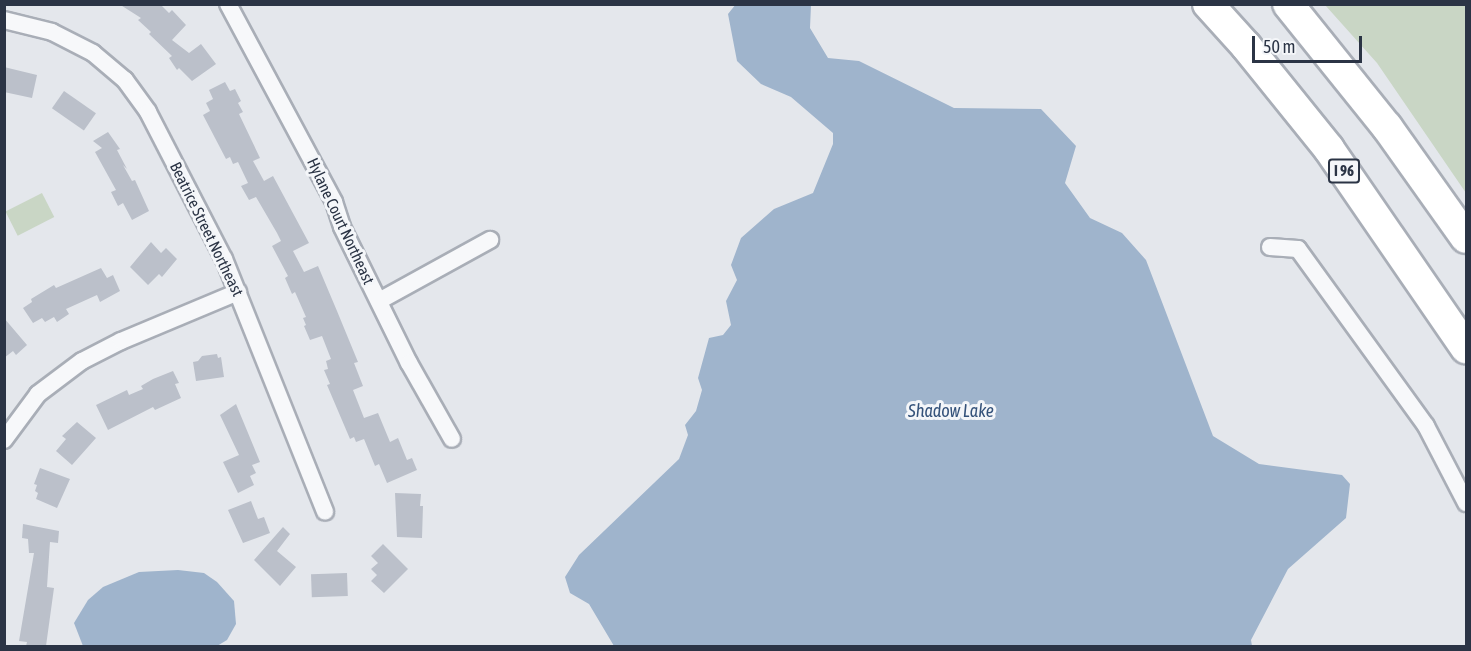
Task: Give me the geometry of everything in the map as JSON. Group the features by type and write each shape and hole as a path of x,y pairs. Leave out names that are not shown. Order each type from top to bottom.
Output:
{"highway":[{"name":"I 96","path":"1208,4 1246,46 1329,149 1467,348"},
{"path":"1288,4 1387,127 1467,238"}],"street":[{"name":"Hylane Court Northeast","path":"228,4 334,201 342,227 409,363 452,439"},
{"name":"Beatrice Street Northeast","path":"4,20 52,32 93,53 125,80 148,112 224,259 325,512"},
{"path":"379,301 490,240"},
{"path":"1270,248 1298,249 1426,426 1467,503"},
{"path":"4,440 38,394 82,361 121,341 238,292"}],"green space":[{"path":"1325,5 1466,5 1466,193 1377,63"},
{"path":"42,193 54,217 18,236 5,212"}],"water":[{"name":"Shadow Lake","path":"736,4 811,5 810,28 828,58 859,61 954,108 1041,109 1076,146 1065,183 1090,218 1122,233 1146,260 1213,436 1259,464 1342,475 1350,484 1346,518 1288,569 1251,640 1252,646 614,646 589,604 570,593 565,577 579,555 679,459 688,435 685,425 696,411 702,390 698,378 709,338 723,335 731,325 726,301 737,280 731,265 741,238 774,209 813,193 833,144 833,133 791,97 761,84 737,61 728,14"},
{"path":"178,570 204,573 217,582 234,601 236,624 227,640 217,646 83,646 74,623 88,600 103,587 139,572"}],"building":[{"path":"119,4 160,4 169,13 172,10 186,25 172,40 189,53 201,44 216,64 192,81 179,68 177,70 169,58 172,56 149,34 151,32 138,20 141,18"},
{"path":"4,67 37,75 32,98 4,92"},
{"path":"225,82 230,91 235,89 241,101 238,103 243,112 239,114 260,158 253,161 264,181 273,176 309,243 293,251 304,272 318,266 358,362 354,363 363,386 353,390 364,418 378,413 390,442 398,438 407,460 412,458 417,470 387,483 379,464 375,466 364,439 356,442 354,437 350,439 327,385 330,384 324,370 328,369 326,361 331,359 322,336 310,340 304,326 306,325 303,318 306,317 295,292 292,294 285,278 288,276 272,246 281,241 256,197 249,200 241,186 248,183 238,162 233,164 230,157 226,159 203,115 210,111 206,103 213,99 209,90"},
{"path":"64,91 96,113 84,131 52,108"},
{"path":"108,132 120,149 117,150 127,169 123,165 132,181 135,180 149,211 132,220 123,203 118,206 111,192 116,190 95,152 102,148 93,141"},
{"path":"151,242 161,253 166,248 177,259 162,277 159,274 148,285 130,267"},
{"path":"101,268 107,278 113,275 120,291 100,302 97,295 66,309 69,314 57,322 54,317 45,322 42,318 33,323 23,308 32,302 31,299 54,285 56,288"},
{"path":"4,318 27,345 16,355 13,351 4,358"},
{"path":"217,354 218,358 221,357 224,377 196,381 193,362 198,361 202,356"},
{"path":"173,371 179,383 175,384 181,398 155,410 153,407 108,430 96,405 127,390 129,395 143,389 141,386"},
{"path":"236,404 260,462 252,465 256,473 250,476 254,485 238,493 223,462 239,455 220,415"},
{"path":"77,422 96,438 72,465 56,451 66,439 62,436"},
{"path":"40,468 70,479 57,508 36,499 37,485 34,484"},
{"path":"395,493 421,494 422,538 397,537"},
{"path":"251,501 258,519 264,517 270,533 243,543 228,510"},
{"path":"23,524 59,531 58,543 50,542 47,587 54,588 46,646 26,646 27,642 19,641 34,553 29,553 28,539 22,538"},
{"path":"283,527 290,534 277,551 296,567 280,586 254,560"},
{"path":"383,544 408,569 384,593 371,581 377,575 371,569 378,563 371,556"},
{"path":"347,573 348,596 312,597 311,574"}]}
